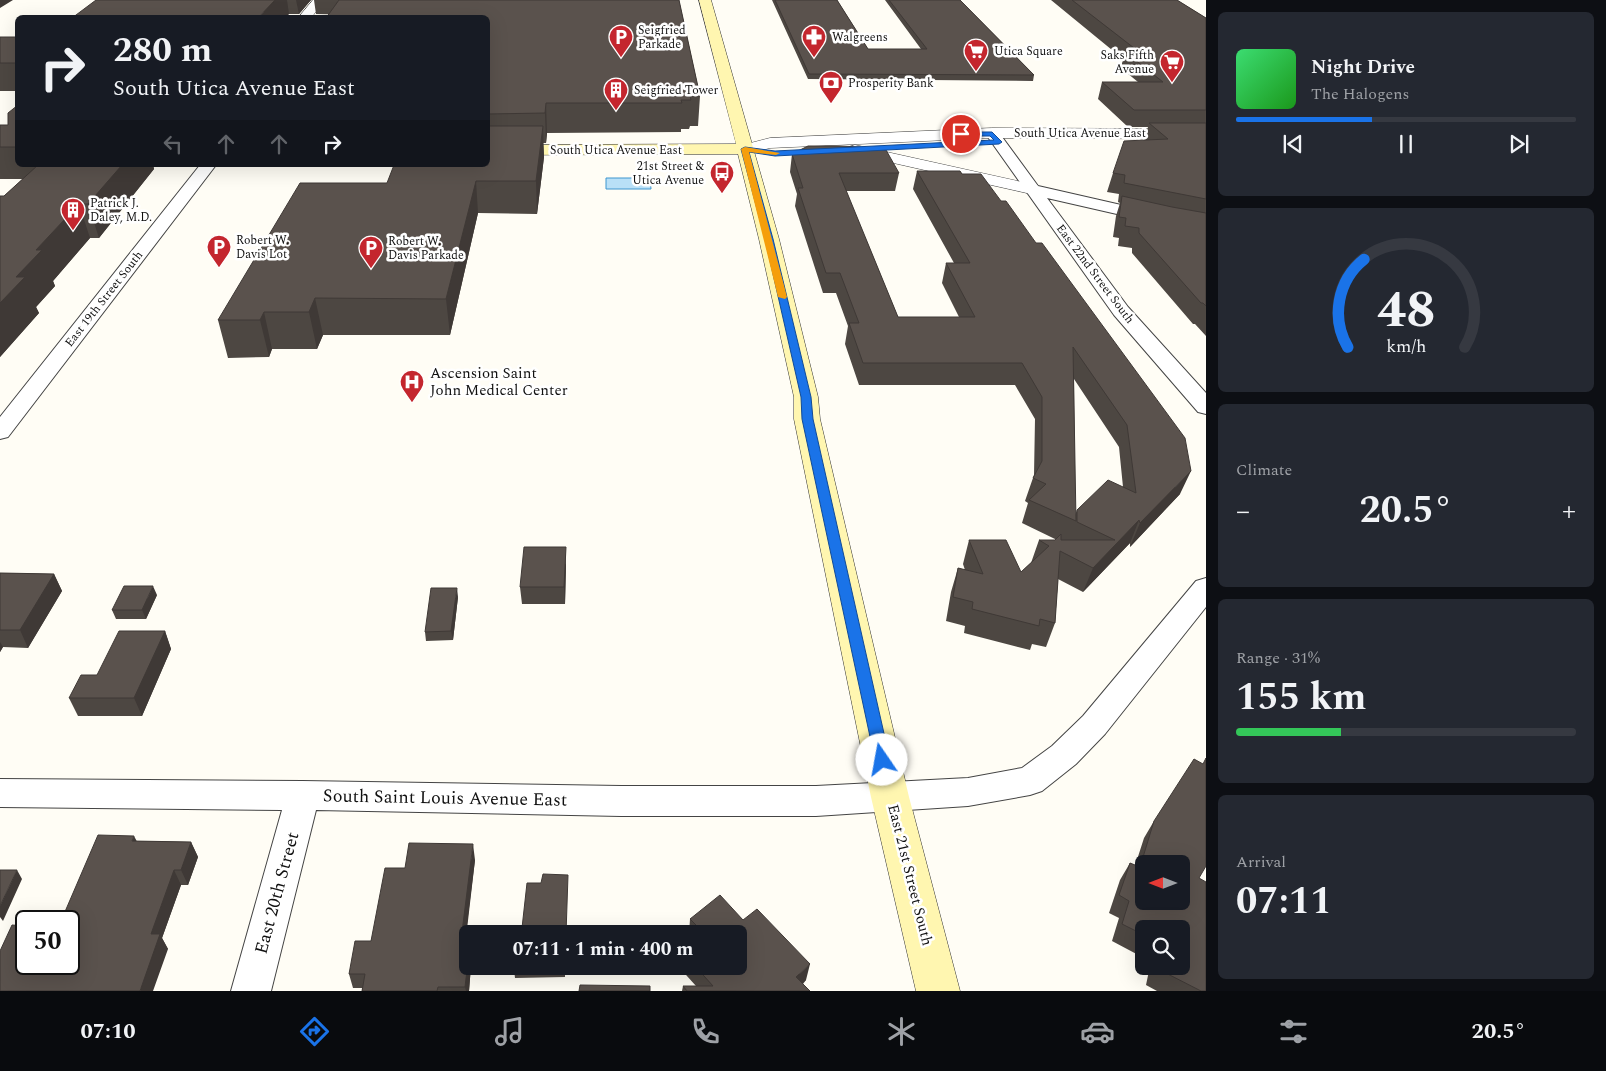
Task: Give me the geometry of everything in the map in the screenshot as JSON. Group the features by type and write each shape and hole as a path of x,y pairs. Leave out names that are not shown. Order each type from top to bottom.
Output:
{"main road":[{"name":"East 21st Street South","path":"705,0 769,239 806,397 808,419 890,797 938,991"},
{"name":"South Utica Avenue East","path":"490,150 745,149"}],"street":[{"path":"306,15 319,0"},
{"name":"South Utica Avenue East","path":"745,149 775,154 850,145 995,138 1206,134"},
{"name":"South Utica Avenue East","path":"995,138 1206,142"},
{"name":"East 22nd Street South","path":"995,138 1121,311 1206,407"},
{"path":"850,145 1120,210 1206,227"},
{"name":"East 19th Street South","path":"0,432 206,167"},
{"name":"South Saint Louis Avenue East","path":"0,792 303,795 621,802 816,802 968,792 1030,780 1064,756 1094,725 1206,588"},
{"name":"East 20th Street","path":"251,991 303,795"}],"water":[{"path":"606,178 650,178 651,189 606,189"}],"building":[{"path":"96,0 275,0 261,15 76,15"},
{"path":"339,0 679,0 700,96 690,96 691,100 681,100 682,103 546,103 545,113 490,114 490,15 328,15"},
{"path":"775,0 837,0 868,49 927,49 889,0 960,0 1034,75 809,74"},
{"path":"1072,0 1177,0 1206,18 1206,110 1134,110 1102,82 1163,82 1125,52 1134,48"},
{"path":"0,37 15,37 15,63 0,63"},
{"path":"15,107 15,147 0,147 0,125 8,125 8,113"},
{"path":"1149,123 1206,123 1206,199 1124,183 1125,175 1113,173 1124,141 1168,139"},
{"path":"490,126 543,126 536,181 476,181 446,299 315,298 309,312 264,312 260,320 218,320 300,183 387,183 393,167 490,167"},
{"path":"808,146 861,147 862,150 886,150 899,173 839,173 898,317 975,317 946,263 970,263 917,171 960,171 962,174 981,174 1001,201 1006,201 1036,243 1042,243 1185,438 1191,471 1140,523 1139,520 1093,568 1060,551 1055,623 1040,619 1039,626 972,609 973,602 953,597 958,568 983,574 969,540 1006,540 1021,572 1049,546 1039,540 1055,540 1061,534 1061,540 1115,540 1077,522 1077,510 1108,480 1136,493 1127,425 1073,347 1076,521 1029,500 1046,484 1033,478 1042,461 1042,397 1022,363 863,363 849,323 859,323 840,273 826,273 798,188 803,188 792,154"},
{"path":"36,167 120,167 88,204 79,204 36,250 42,250 16,277 25,277 0,303 0,196 4,196"},
{"path":"1122,196 1206,213 1206,306 1201,303 1139,233 1139,228 1125,226 1126,218 1119,217"},
{"path":"524,547 566,547 564,587 520,587"},
{"path":"0,573 54,574 20,630 0,630"},
{"path":"124,586 153,586 142,610 112,610"},
{"path":"431,588 457,588 451,631 425,632"},
{"path":"119,631 165,631 134,698 69,698 81,675 97,675"},
{"path":"1206,758 1206,866 1199,878 1206,882 1206,991 1201,991 1170,975 1190,975 1190,920 1135,920 1135,930 1122,924 1129,901 1119,895 1130,863 1135,865 1135,910 1190,910 1190,855 1144,855 1154,821 1194,759 1203,764"},
{"path":"98,835 134,836 132,841 191,842 181,870 174,870 151,934 160,934 140,991 0,991 0,951 12,925 15,925 15,975 80,975 80,910 66,910"},
{"path":"409,843 473,844 463,925 459,925 459,975 466,975 465,987 438,987 437,991 362,991 365,974 349,974 355,941 371,941 385,868 405,868"},
{"path":"0,870 17,870 0,906"},
{"path":"543,874 568,875 566,925 522,925 527,883 541,883"},
{"path":"720,895 743,920 757,909 810,964 796,977 810,991 687,991 683,986 713,986 703,975 747,975 747,925 696,925 690,919"},
{"path":"580,985 650,986 650,991 579,991"}],"slow traffic":[{"path":"776,153 745,149 782,297"}],"place":[{"name":"Seigfried Parkade","path":"621,58"},
{"name":"Walgreens","path":"814,58"},
{"name":"Utica Square","path":"976,72"},
{"name":"Saks Fifth Avenue","path":"1172,83"},
{"name":"Prosperity Bank","path":"831,104"},
{"name":"Seigfried Tower","path":"616,111"},
{"name":"21st Street & Utica Avenue","path":"722,194"},
{"name":"Patrick J. Daley, M.D.","path":"73,231"},
{"name":"Robert W. Davis Lot","path":"219,268"},
{"name":"Robert W. Davis Parkade","path":"371,269"},
{"name":"Ascension Saint John Medical Center","path":"412,403"}],"route":[{"path":"882,760 808,419 806,397 769,239 745,149 775,154 999,142 992,134 961,134"}]}
